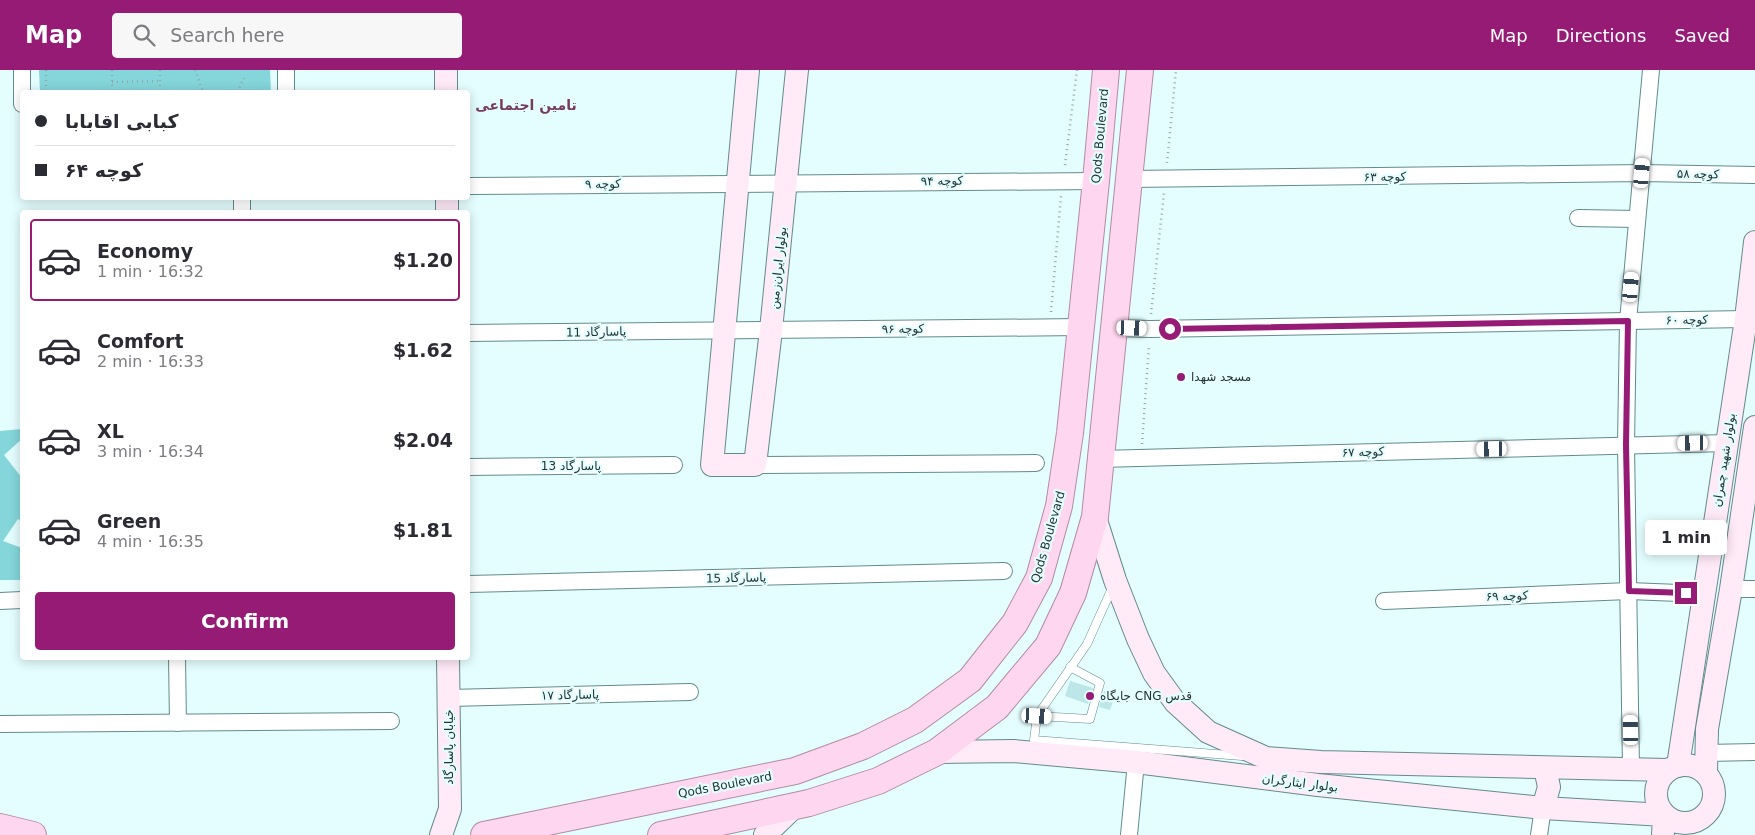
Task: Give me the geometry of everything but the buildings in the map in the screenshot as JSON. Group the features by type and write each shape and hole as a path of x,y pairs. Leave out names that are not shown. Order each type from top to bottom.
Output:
{"main road":[{"path":"446,70 446,90"},
{"path":"748,70 712,465 755,465"},
{"name":"بولوار ایران‌زمین","path":"755,465 787,183 797,70"},
{"name":"Qods Boulevard","path":"484,835 795,771 863,746 915,720 970,680 1015,623 1039,578 1059,506 1070,433 1106,70"},
{"path":"661,835 796,805 878,781 937,752 997,707 1048,646 1074,593 1095,517 1140,70"},
{"name":"بولوار شهید چمران","path":"1664,825 1656,796 1657,786 1661,777 1673,768 1704,594 1746,319 1755,242"},
{"name":"بولوار شهید چمران","path":"1706,763 1707,729 1755,432"},
{"name":"بولوار ایثارگران","path":"1095,517 1115,580 1138,639 1154,673 1175,702 1208,732 1266,758 1321,762 1631,769 1673,768 1688,765 1698,767 1706,763"},
{"name":"خیابان پاسارگاد","path":"441,835 450,810 448,660"},
{"name":"بولوار ایثارگران","path":"937,752 1014,751 1136,762 1318,785 1543,808 1664,825 1672,821 1692,822 1699,826"},
{"path":"1699,826 1713,802 1714,792 1706,763"},
{"path":"1543,808 1548,787 1545,768"},
{"path":"765,835 796,805"},
{"path":"0,827 33,835"}],"street":[{"path":"22,70 22,90"},
{"path":"286,70 286,90"},
{"path":"1631,769 1626,445 1628,321 1650,70"},
{"name":"کوچه ۶۳","path":"1128,179 1642,173"},
{"name":"کوچه ۵۸","path":"1642,173 1755,175"},
{"name":"کوچه ۹۴","path":"738,183 1096,181"},
{"name":"کوچه ۹","path":"470,186 738,183"},
{"path":"1578,218 1637,219"},
{"name":"کوچه ۶۰","path":"1114,328 1150,329 1746,319"},
{"name":"کوچه ۹۶","path":"724,331 1081,327"},
{"name":"پاسارگاد 11","path":"470,333 724,331"},
{"name":"کوچه ۶۷","path":"1100,459 1727,442"},
{"path":"755,465 1036,463"},
{"name":"پاسارگاد 13","path":"470,467 674,465"},
{"name":"پاسارگاد 15","path":"470,584 1004,571"},
{"path":"1731,589 1755,589"},
{"name":"کوچه ۶۹","path":"1384,601 1629,591 1704,594"},
{"path":"0,601 20,600"},
{"path":"177,660 178,723"},
{"name":"پاسارگاد ۱۷","path":"449,698 690,692"},
{"path":"0,724 391,721"},
{"path":"1706,763 1755,752"},
{"path":"1129,835 1136,762"},
{"path":"1539,835 1543,808"}],"lane":[{"path":"1115,580 1087,644 1037,716 1034,740 1266,758"},
{"path":"1037,716 1090,719 1100,683 1070,667"}],"path":[{"path":"46,70 46,90"},
{"path":"112,70 112,90"},
{"path":"160,70 160,90"},
{"path":"195,70 202,90"},
{"path":"1141,458 1150,329 1176,70"},
{"path":"238,90 244,78"},
{"path":"112,82 160,81"}],"shaded area":[{"path":"39,70 270,70 271,90 40,90"},
{"path":"20,429 20,441 4,455 20,475 20,520 18,519 3,541 20,547 20,580 0,580 0,431"}],"place":[{"name":"مسجد شهدا","path":"1181,377"},
{"name":"جایگاه CNG قدس","path":"1090,696"}],"district":[{"name":"تامین اجتماعی","path":"526,105"}],"route":[{"path":"1170,329 1628,321 1626,445 1629,591 1686,593"}]}
